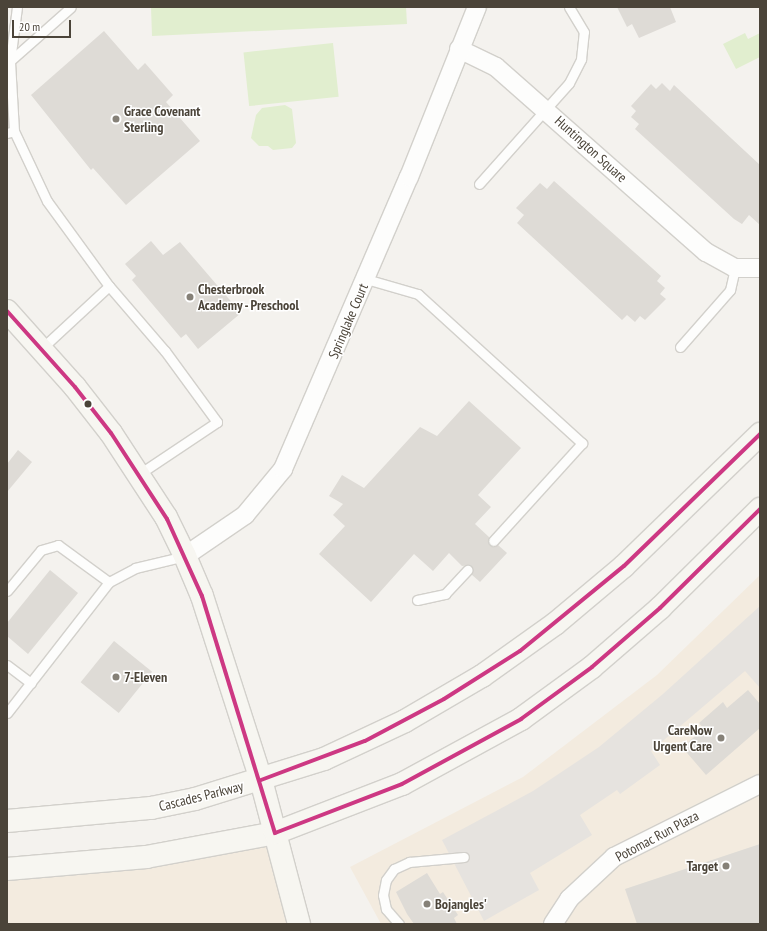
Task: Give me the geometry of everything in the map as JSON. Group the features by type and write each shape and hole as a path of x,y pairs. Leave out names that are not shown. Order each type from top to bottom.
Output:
{"main road":[{"path":"7,311 75,386 139,474 166,517 185,556 202,596 260,780 299,924"},
{"name":"Cascades Parkway","path":"7,822 151,808 260,780 324,759 372,737 444,699 520,651 624,566 760,434"},
{"path":"7,869 146,857 275,833 402,784 520,719 592,667 660,608 760,509"}],"street":[{"path":"459,49 477,7"},
{"name":"Huntington Square","path":"459,49 496,67 546,108 706,252 735,268 760,268"},
{"name":"Springlake Court","path":"185,556 245,516 283,469 366,279 459,49"},
{"name":"Potomac Run Plaza","path":"553,924 569,899 614,857 760,784"}],"lane":[{"path":"17,7 10,61 10,132 47,201 109,286 165,351 217,422 139,474"},
{"path":"10,61 71,7"},
{"path":"479,184 568,83 581,59 584,32 569,7"},
{"path":"680,347 730,290 735,268"},
{"path":"366,279 418,294 582,443 493,541"},
{"path":"41,349 109,286"},
{"path":"7,591 41,550 58,545 109,582"},
{"path":"7,713 109,582 135,568 185,556"},
{"path":"417,600 445,594 466,570"},
{"path":"7,665 30,683"},
{"path":"399,924 386,909 383,895 386,880 394,869 409,862 464,857"}],"shaded area":[{"path":"760,575 760,924 381,924 350,867 523,777 657,675"},
{"path":"760,606 760,688 745,671 651,751 660,765 620,794 617,790 580,815 592,835 530,873 539,890 484,921 442,840 533,791 599,747 663,694"},
{"path":"275,833 299,924 7,924 7,869"}],"green space":[{"path":"151,7 406,7 407,24 152,36"},
{"path":"745,33 748,39 760,33 760,57 736,69 723,44"},
{"path":"333,43 339,97 249,106 243,52"},
{"path":"285,105 292,109 296,143 292,148 273,150 268,146 259,146 251,138 256,115 262,108"}],"building":[{"path":"617,7 670,7 676,22 639,38 632,24 627,27"},
{"name":"Grace Covenant Sterling","path":"104,31 138,70 145,63 173,95 166,102 200,141 126,205 93,168 91,170 31,95"},
{"path":"662,83 670,91 674,85 760,165 760,225 749,215 742,224 734,219 635,129 639,124 631,117 636,111 631,106 651,84 656,89"},
{"path":"554,181 661,276 657,281 665,288 660,294 666,299 645,320 640,316 635,322 627,315 622,320 517,223 524,215 516,208 540,183 547,189"},
{"name":"Chesterbrook Academy - Preschool","path":"151,241 163,255 180,242 241,313 198,349 186,334 181,338 132,280 136,276 125,264"},
{"path":"469,401 521,448 478,495 491,507 475,524 489,537 489,545 498,545 507,553 480,582 471,574 471,565 462,566 449,553 433,571 414,554 371,602 319,554 345,526 333,515 343,504 329,496 342,475 364,488 420,427 437,436"},
{"path":"18,450 32,462 7,492 7,464"},
{"path":"50,570 78,593 28,654 7,636 7,623"},
{"name":"7-Eleven","path":"114,641 152,672 119,713 81,682"},
{"name":"CareNow Urgent Care","path":"748,690 760,704 760,728 706,775 682,747 704,729 699,723 723,702 727,708"},
{"name":"Target","path":"760,844 760,924 637,924 625,889"},
{"name":"Bojangles'","path":"427,873 440,894 443,892 458,915 454,918 457,924 414,924 407,914 396,892"}],"transit line":[{"path":"7,311 75,387 111,433 167,519 202,596 275,833 402,784 521,719 592,667 660,608 760,509"},
{"path":"261,780 365,741 444,699 520,651 624,566 760,434"}],"place":[{"name":"Grace Covenant Sterling","path":"116,119"},
{"name":"Chesterbrook Academy - Preschool","path":"190,297"},
{"name":"7-Eleven","path":"116,677"},
{"name":"CareNow Urgent Care","path":"721,738"},
{"name":"Target","path":"726,866"},
{"name":"Bojangles'","path":"427,904"}]}
